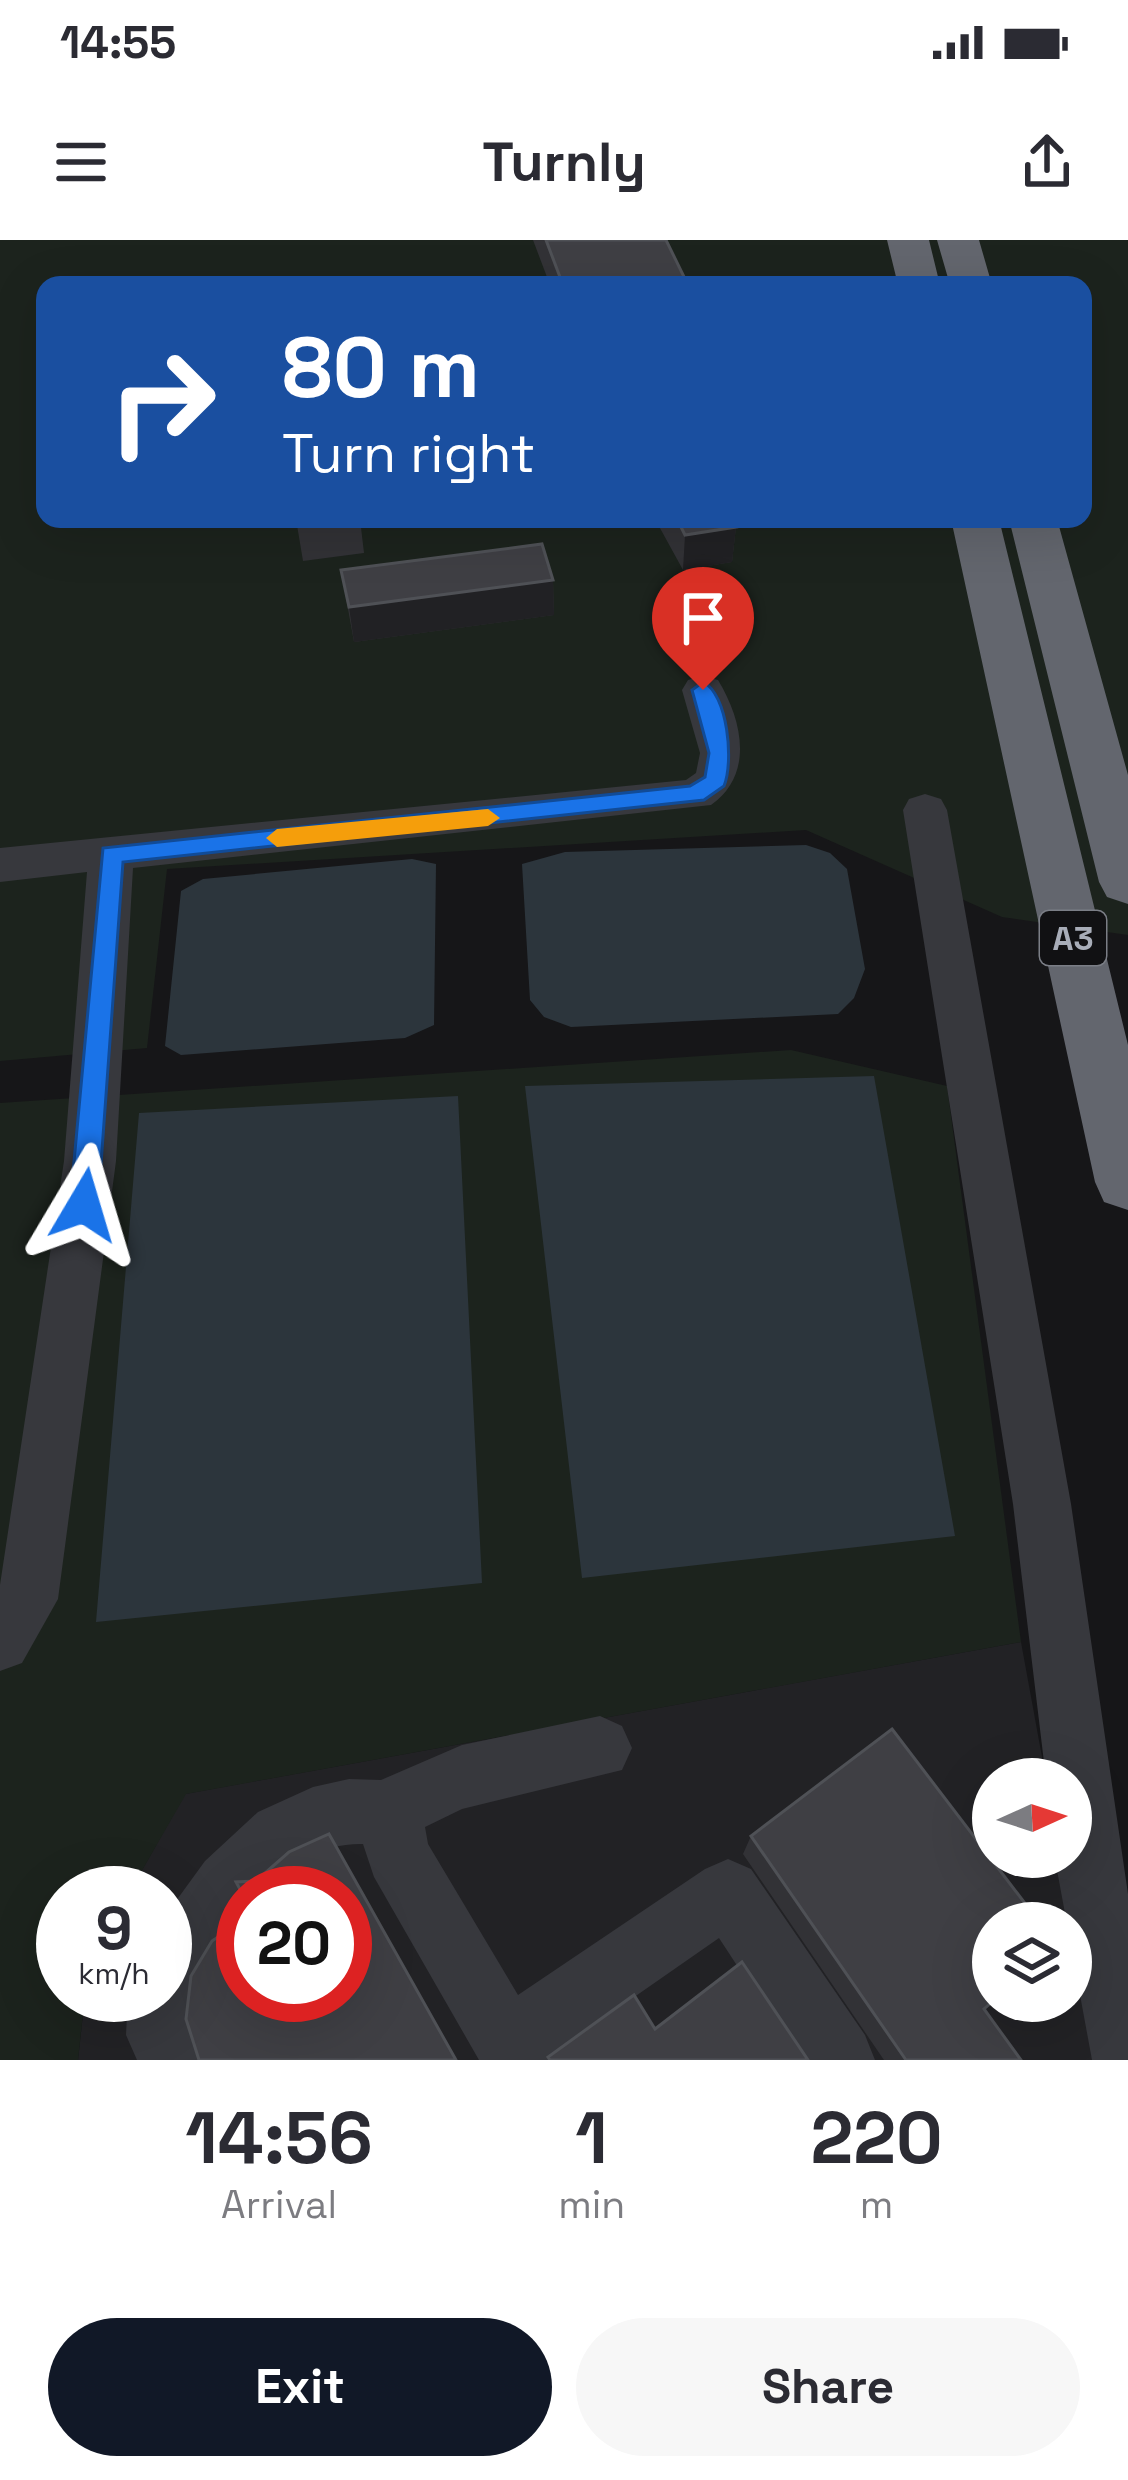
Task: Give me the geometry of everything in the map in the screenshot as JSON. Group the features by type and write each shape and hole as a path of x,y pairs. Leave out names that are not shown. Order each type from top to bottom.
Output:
{"highway":[{"path":"908,240 917,276"},
{"path":"958,240 968,276"},
{"name":"A3","path":"977,528 1128,1181"},
{"name":"A3","path":"1036,528 1128,882"}],"lane":[{"path":"0,865 695,794 716,781 721,753 703,690"},
{"path":"925,811 1042,1504 1077,1785 1127,2060"},
{"path":"0,1641 28,1599 90,1161 111,854"},
{"path":"390,1813 409,1796 464,1778 600,1748"},
{"path":"164,2026 244,1860 311,1819 356,1808 390,1813"},
{"path":"390,1813 398,1854 513,2052 728,1892 840,2060"}],"shaded area":[{"path":"0,240 1128,240 1128,935 1002,917 806,830 167,869 147,1048 0,1061"},
{"path":"806,845 830,853 847,869 865,969 854,998 838,1014 571,1027 544,1017 530,1000 522,864 565,852"},
{"path":"412,859 436,864 434,1025 405,1038 181,1055 165,1046 181,891 203,879"},
{"path":"791,1050 947,1086 1021,1642 186,1794 145,1866 36,1866 36,2022 82,2022 78,2060 0,2060 0,1103"},
{"path":"874,1076 955,1536 582,1578 525,1086"},
{"path":"458,1096 482,1583 96,1622 139,1113"},
{"path":"1021,1642 1042,1758 972,1758 972,1878 1065,1878 1069,1902 972,1902 972,2022 1092,2022 1099,2060 78,2060 82,2022 192,2022 192,1866 144,1866 185,1794"}],"building":[{"path":"546,240 666,240 684,276 560,276"},
{"path":"682,528 730,528 685,535"},
{"path":"542,544 553,580 349,607 341,570"},
{"path":"892,1729 972,1834 972,1878 1006,1878 1024,1902 972,1902 972,2022 993,2022 1021,2060 906,2060 751,1836"},
{"path":"329,1834 347,1866 273,1866 289,1852"},
{"path":"372,1911 456,2060 199,2060 187,2022 192,2022 192,1974 216,1938 216,2022 372,2022"},
{"path":"742,1962 808,2060 548,2057 634,1995 655,2029"}],"slow traffic":[{"path":"277,838 488,818"}],"route":[{"path":"84,1205 111,854 668,801 695,794 716,781 721,753 703,690"}]}
